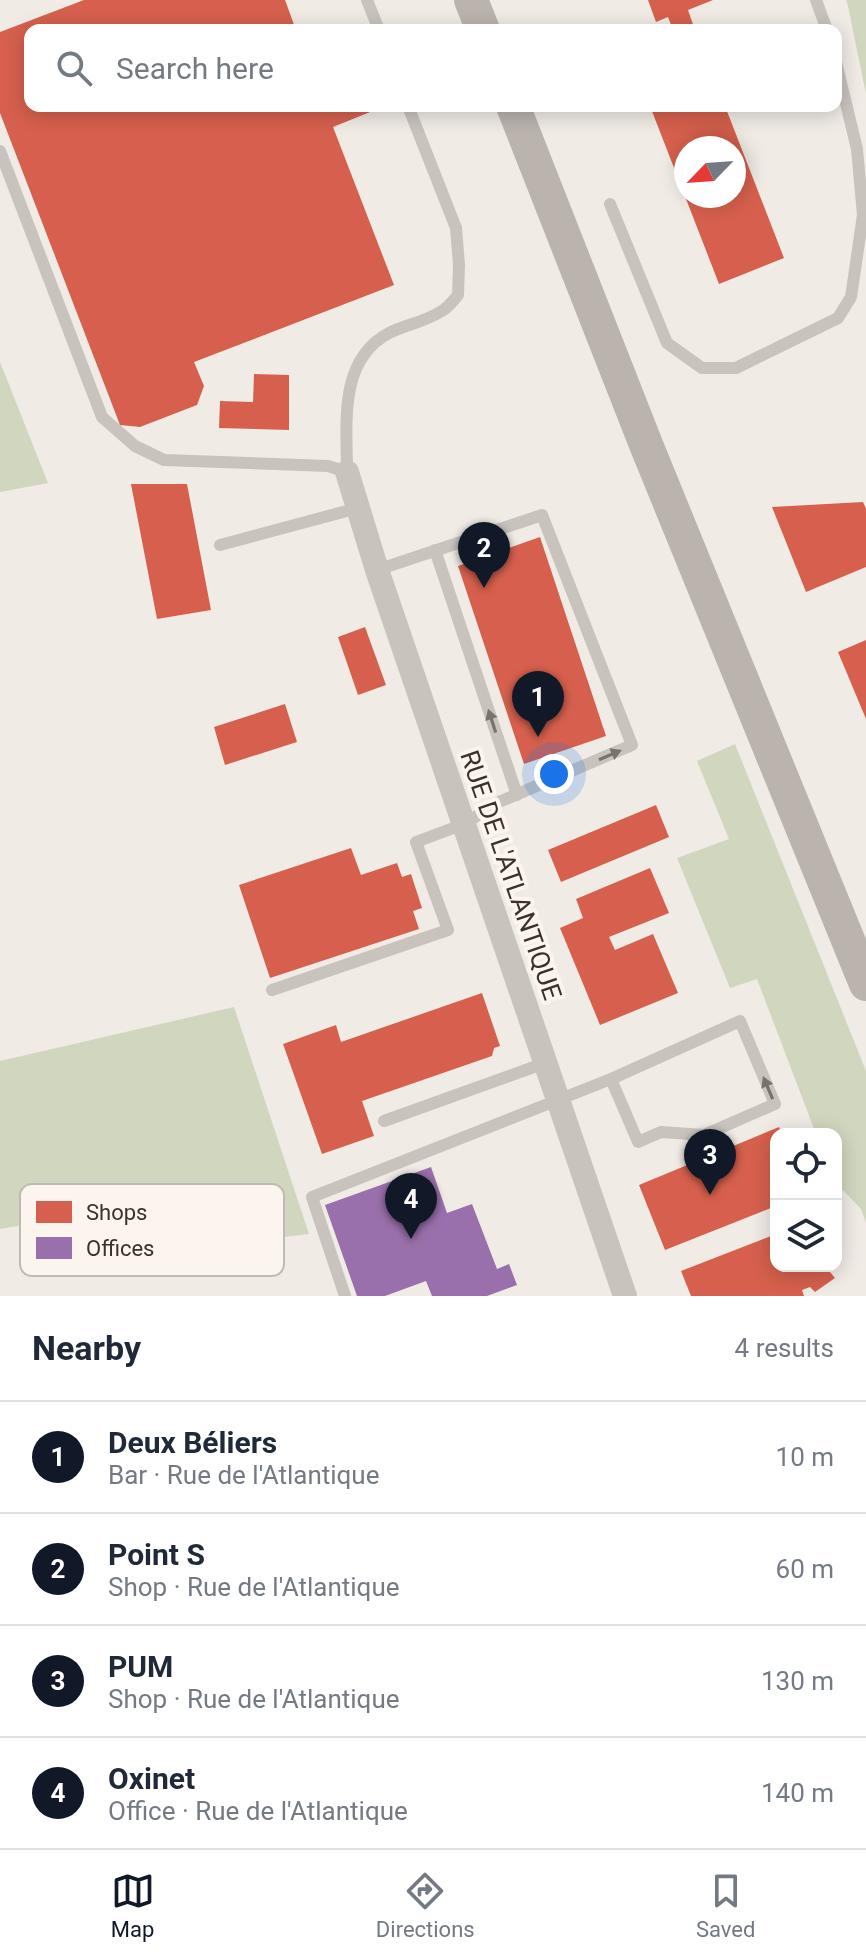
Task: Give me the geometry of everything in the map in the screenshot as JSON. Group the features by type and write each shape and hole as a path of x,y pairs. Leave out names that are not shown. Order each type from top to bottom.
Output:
{"main road":[{"path":"471,0 481,24"},
{"path":"515,112 647,447 866,984"}],"street":[{"name":"RUE DE L'ATLANTIQUE","path":"347,472 377,570 625,1296"}],"lane":[{"path":"367,0 377,24"},
{"path":"816,0 825,24"},
{"path":"610,204 667,343 702,368 736,368 838,318 851,297 863,215 857,149 842,87"},
{"path":"0,151 102,417 135,446 164,460 328,466 347,472 347,405 355,368 369,346 389,333 442,312 458,295 456,228 410,112"},
{"path":"220,545 358,508"},
{"path":"272,990 448,930 416,842 464,824 499,802 632,745 542,515 377,570"},
{"path":"435,550 517,795"},
{"path":"345,1296 312,1197 558,1102 740,1021 775,1104 704,1135 661,1132 638,1142 611,1079"},
{"path":"384,1121 545,1063"}],"green space":[{"path":"846,0 866,0 866,94 848,6"},
{"path":"0,362 48,483 0,492"},
{"path":"735,744 866,1071 866,1223 861,1209 842,1189 842,1128 814,1128 757,979 730,988 677,858 729,839 697,761"},
{"path":"234,1007 309,1234 284,1237 284,1184 20,1184 20,1226 0,1229 0,1061"}],"building: Shops":[{"path":"84,0 285,0 294,24 24,24 24,112 370,112 333,127 394,285 194,362 204,386 197,405 140,427 120,425 0,113 0,32"},
{"path":"648,0 713,0 688,10 693,24 671,24 668,17 656,22"},
{"path":"652,112 727,112 737,136 674,136 674,168"},
{"path":"746,160 784,258 719,284 690,208 746,208"},
{"path":"254,374 289,375 289,430 219,428 220,401 253,402"},
{"path":"131,484 187,484 211,610 157,619"},
{"path":"863,502 866,509 866,567 806,592 772,507"},
{"path":"540,537 606,736 524,764 458,566"},
{"path":"365,627 386,685 358,695 338,637"},
{"path":"866,640 866,719 838,652"},
{"path":"285,704 297,742 225,765 214,727"},
{"path":"656,805 669,837 561,882 548,850"},
{"path":"351,848 361,875 397,863 402,877 411,874 422,908 413,911 419,929 270,978 239,885"},
{"path":"650,868 669,913 609,937 615,950 653,934 678,993 600,1025 560,928 583,918 576,899"},
{"path":"482,993 500,1046 494,1048 492,1056 362,1101 374,1136 322,1154 283,1044 336,1025 341,1042"},
{"path":"770,1131 770,1208 665,1250 639,1185"},
{"path":"770,1236 770,1272 830,1272 835,1278 815,1292 810,1287 802,1290 804,1296 691,1296 681,1271"}],"building: Offices":[{"path":"431,1167 447,1213 472,1204 497,1269 509,1264 517,1285 487,1296 432,1296 426,1281 385,1296 357,1296 325,1205"}],"place":[{"name":"Point S","path":"484,588"},
{"name":"Deux Béliers","path":"538,737"},
{"name":"PUM","path":"710,1195"},
{"name":"Oxinet","path":"411,1239"}]}
